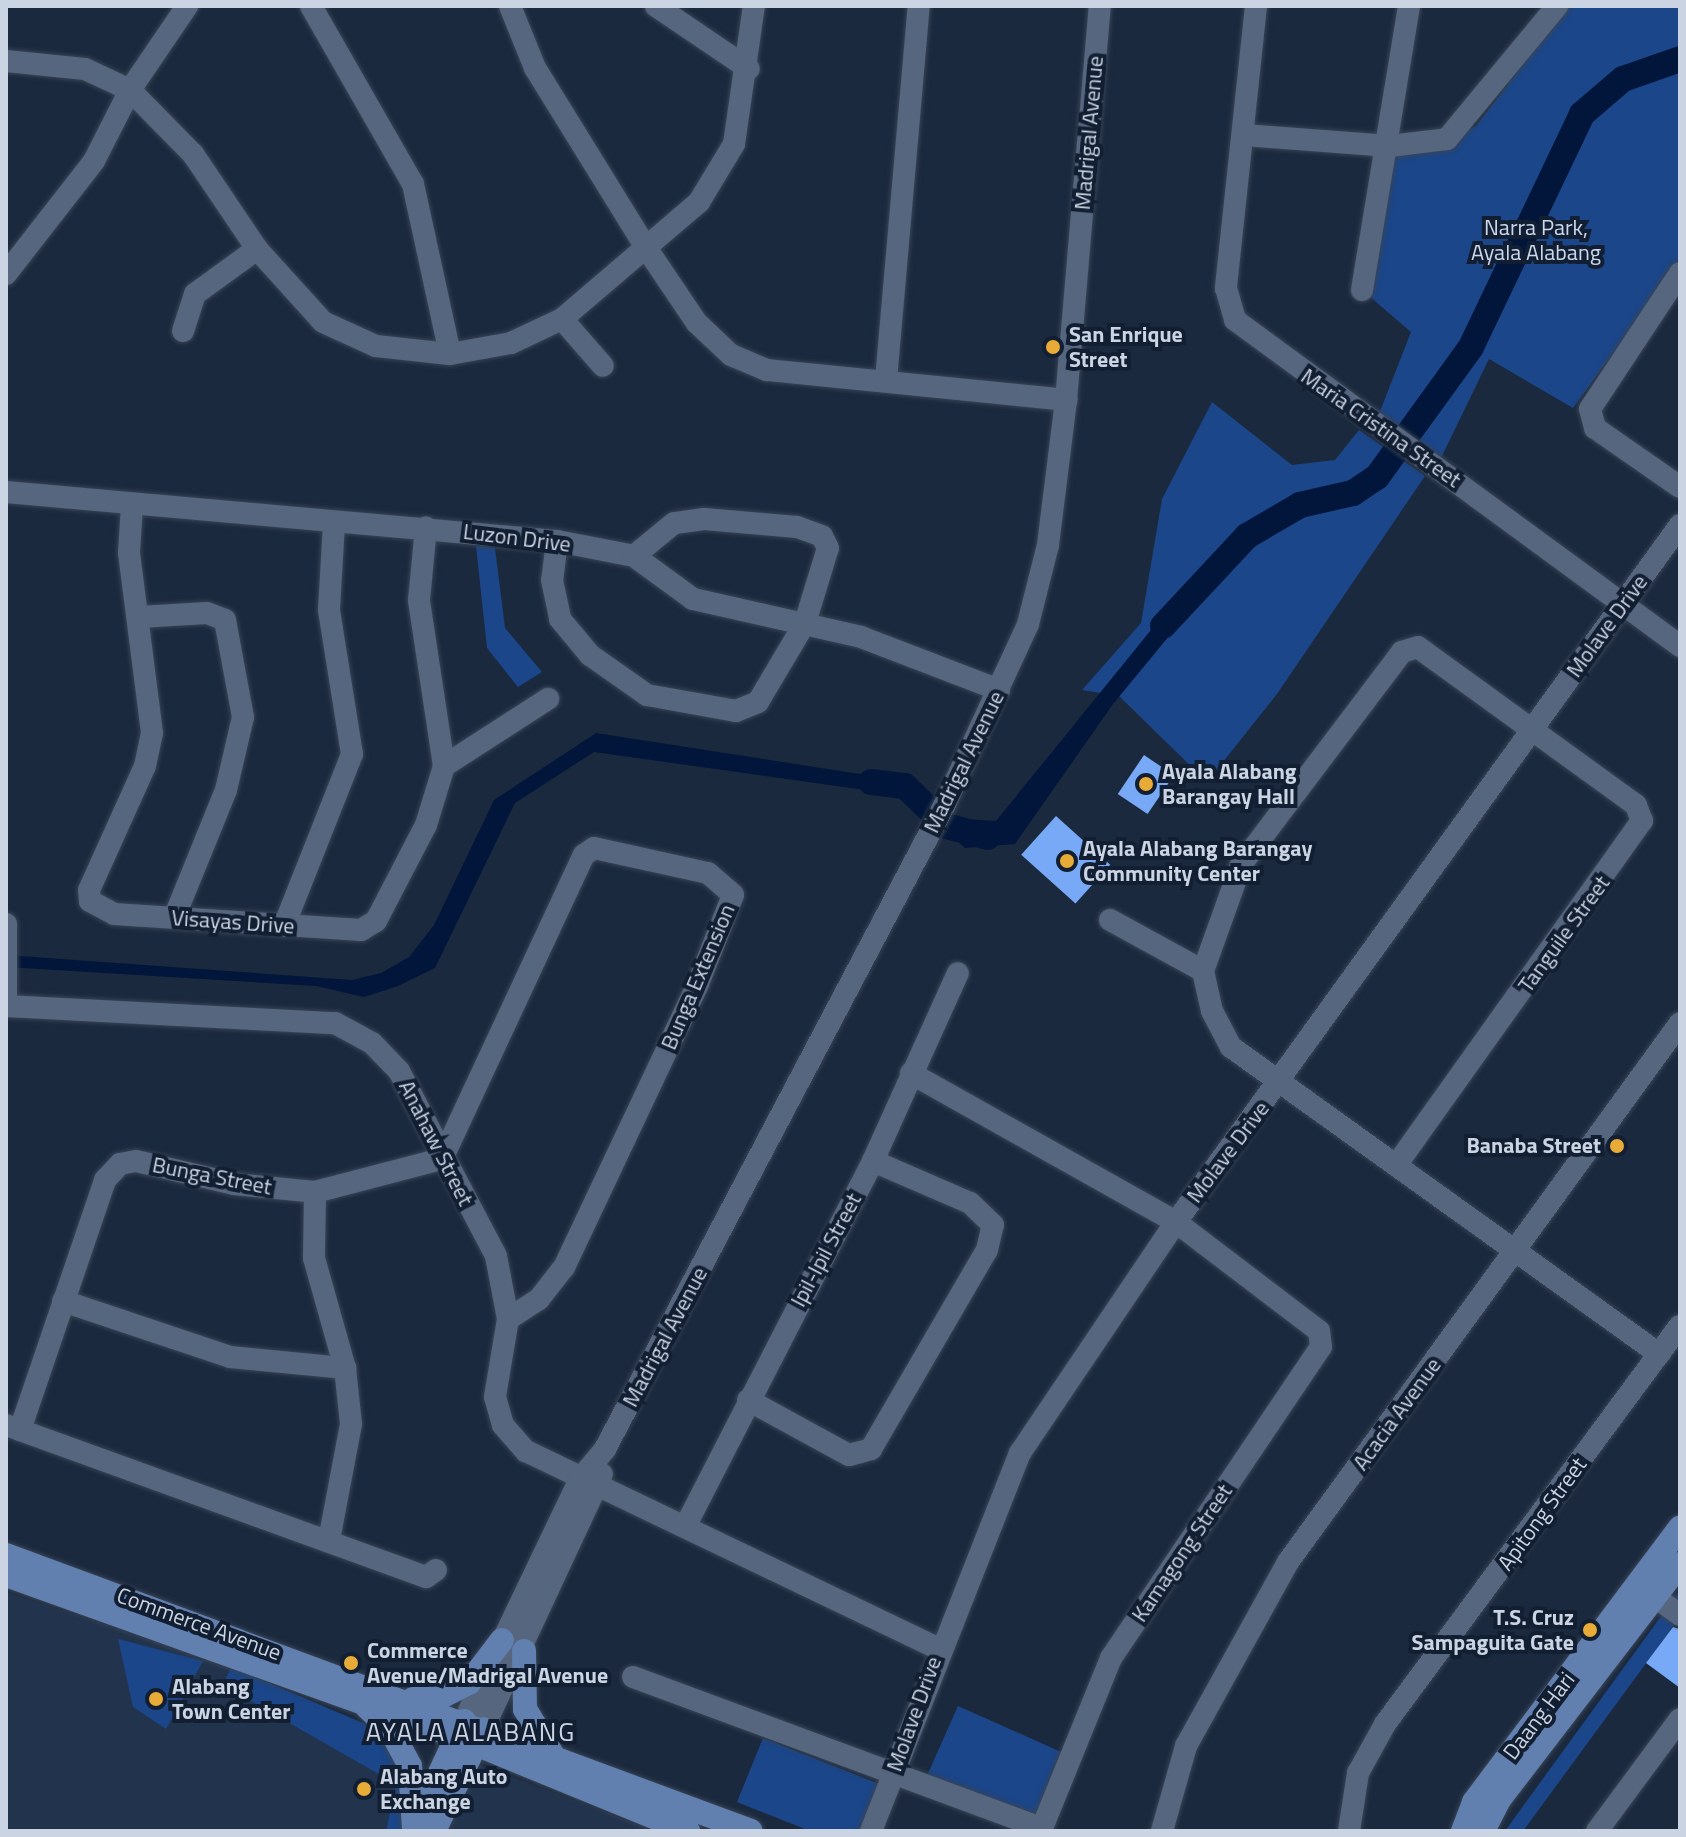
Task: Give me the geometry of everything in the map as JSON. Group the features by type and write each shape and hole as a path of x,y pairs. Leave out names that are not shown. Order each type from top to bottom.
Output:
{"main road":[{"name":"Daang Hari","path":"1483,1831 1498,1801 1646,1591 1680,1528"},
{"name":"Commerce Avenue","path":"6,1555 404,1699 688,1831"},
{"name":"Daang Hari","path":"1463,1831 1474,1802 1646,1591 1680,1564"},
{"name":"Commerce Avenue","path":"6,1575 358,1701 553,1756 751,1831"},
{"path":"404,1699 455,1692 513,1645 525,1709 553,1756"},
{"path":"358,1701 390,1729 406,1757 415,1787 420,1830"},
{"name":"Madrigal Avenue","path":"420,1830 470,1731"}],"street":[{"path":"6,274 94,161 130,90 187,6"},
{"path":"311,6 413,184 450,354"},
{"path":"510,6 535,68 647,249 697,323 731,355 767,370 1066,400"},
{"path":"656,6 749,69"},
{"path":"6,61 85,69 130,90 193,154 257,249 323,322 376,346 450,354 511,343 562,319 647,249 719,179 749,69 754,6"},
{"path":"886,380 919,6"},
{"name":"Madrigal Avenue","path":"470,1731 605,1449 945,804 1028,624 1045,557 1066,400 1100,6"},
{"name":"Maria Cristina Street","path":"1256,6 1226,288 1235,320 1680,646"},
{"path":"1362,290 1390,146 1409,6"},
{"path":"1244,135 1390,146 1447,139 1557,6"},
{"path":"183,331 195,294 257,249"},
{"path":"1680,273 1590,409 1595,428 1680,487"},
{"path":"562,319 603,366"},
{"name":"Luzon Drive","path":"6,492 334,522 426,527 557,541 634,556 693,599 805,623 999,690"},
{"name":"Visayas Drive","path":"132,505 129,553 152,733 145,766 89,890 100,910 174,918 361,930 376,921 426,825 444,766 419,600 426,527"},
{"path":"557,541 552,580 560,619 590,655 647,695 705,709 736,711 758,702 805,623 828,548 809,531 704,519 674,523 634,556"},
{"path":"284,926 352,754 329,610 334,522"},
{"name":"Molave Drive","path":"871,1831 938,1648 1020,1453 1176,1222 1281,1081 1529,731 1680,525"},
{"path":"139,617 207,613 225,620 243,717 226,790 174,918"},
{"path":"1529,731 1437,656 1418,647 1402,652 1241,865 1203,971 1212,1011 1231,1047 1659,1354"},
{"path":"444,766 548,699"},
{"name":"Tanguile Street","path":"1397,1164 1642,821 1636,805 1529,731"},
{"name":"Bunga Extension","path":"442,1159 584,855 594,848 725,882 733,895 704,969 564,1267 539,1299 508,1319"},
{"path":"1110,920 1203,971"},
{"path":"6,924 11,949 7,995"},
{"name":"Ipil-Ipil Street","path":"687,1523 873,1161 958,973"},
{"name":"Anahaw Street","path":"7,995 335,1023 372,1043 399,1071 442,1159 496,1256 508,1319 495,1397 503,1425 526,1451 590,1483 687,1523 938,1648"},
{"name":"Acacia Avenue","path":"1162,1831 1186,1746 1245,1629 1680,1023"},
{"name":"Kamagong Street","path":"633,1677 891,1775 1042,1828 1111,1658 1321,1347 1319,1331 1176,1222 911,1073"},
{"name":"Bunga Street","path":"13,1427 63,1301 105,1180 120,1164 315,1192 442,1159"},
{"path":"748,1400 849,1455 871,1449 987,1250 993,1225 970,1203 873,1161"},
{"path":"315,1192 314,1258 345,1368 351,1424 329,1540"},
{"path":"63,1301 230,1357 345,1368"},
{"name":"Apitong Street","path":"1349,1831 1358,1773 1385,1724 1680,1326"},
{"path":"13,1427 426,1577 436,1570"},
{"path":"1646,1591 1680,1615"},
{"path":"1597,1831 1680,1719"}],"shaded area":[{"path":"1181,593 1193,607 1113,704 1015,844 965,848 954,838 964,819 996,821"},
{"path":"596,733 892,779 934,805 924,815 905,799 858,789 594,752 515,803 435,968 398,986 364,997 316,986 6,967 6,955 352,980 381,973 409,957 434,925 494,800"},
{"name":"Alabang Town Center","path":"6,1592 231,1667 394,1751 403,1831 6,1831"},
{"path":"481,1765 654,1831 449,1831"}],"green space":[{"name":"Narra Park, Ayala Alabang","path":"1568,6 1680,6 1680,262 1573,408 1489,359 1441,458 1379,414 1411,332 1362,290 1392,146 1448,140 1476,126"},
{"path":"1212,402 1292,465 1335,460 1359,430 1425,476 1277,694 1207,782 1119,696 1082,690 1141,623 1162,499"},
{"path":"476,546 495,548 505,628 542,672 518,687 487,648"},
{"path":"1680,1590 1680,1617 1523,1831 1505,1831"},
{"path":"118,1639 203,1661 166,1729 133,1707"},
{"path":"231,1667 382,1731 403,1778 403,1831 386,1831 396,1784 223,1685"},
{"path":"958,1706 1066,1754 1034,1825 926,1777"},
{"path":"763,1738 879,1784 860,1831 810,1831 737,1802"}],"building":[{"name":"Ayala Alabang Barangay Hall","path":"1144,755 1174,775 1148,814 1118,794"},
{"name":"Ayala Alabang Barangay Community Center","path":"1056,816 1110,865 1075,903 1021,855"},
{"path":"1673,1627 1680,1629 1680,1688 1646,1663"}],"waterway":[{"path":"1163,626 1247,536 1300,505 1353,493 1377,477 1471,347 1582,114 1623,79 1680,59"},
{"path":"871,782 905,786 946,826 988,837"}],"place":[{"name":"San Enrique Street","path":"1053,347"},
{"name":"Ayala Alabang Barangay Hall","path":"1146,784"},
{"name":"Ayala Alabang Barangay Community Center","path":"1067,861"},
{"name":"Banaba Street","path":"1617,1146"},
{"name":"T.S. Cruz Sampaguita Gate","path":"1590,1630"},
{"name":"Commerce Avenue/Madrigal Avenue","path":"351,1663"},
{"name":"Alabang Town Center","path":"156,1699"},
{"name":"Alabang Auto Exchange","path":"364,1789"}],"district":[{"name":"AYALA ALABANG","path":"471,1732"}]}
